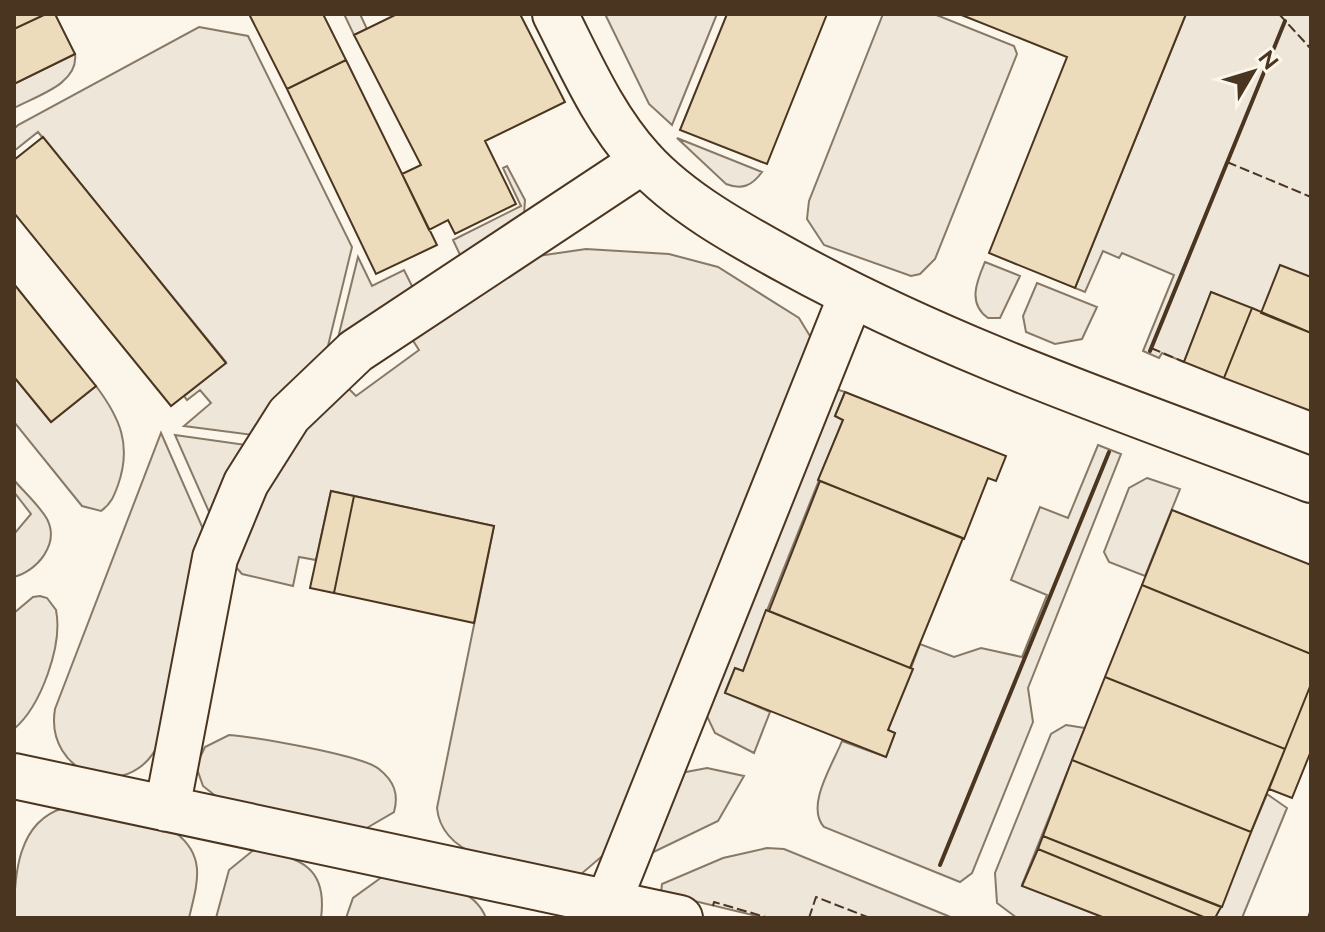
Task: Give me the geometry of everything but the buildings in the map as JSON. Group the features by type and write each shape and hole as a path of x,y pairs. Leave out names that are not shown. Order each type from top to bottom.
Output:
{"lane":[{"path":"555,14 602,108 643,161 723,225 851,296 962,345 1311,480"},
{"path":"167,809 215,558 246,483 289,415 356,351 643,161"},
{"path":"608,903 851,296"},
{"path":"14,776 680,918"}],"shaded area":[{"path":"344,14 360,14 367,29 354,35"},
{"path":"605,14 717,14 672,125 649,104"},
{"path":"883,14 934,14 1014,46 1017,54 935,259 920,274 911,276 824,245 807,219 809,201"},
{"path":"1186,14 1311,14 1311,277 1261,313 1211,292 1184,362 1162,353 1159,358 1143,351 1174,275 1122,253 1119,258 1103,251 1085,292 1075,288"},
{"path":"199,27 248,36 352,247 327,350 253,435 184,426 211,403 200,390 187,400 184,396 226,362 38,132 14,151 14,129 18,125"},
{"path":"75,54 70,73 63,81 14,108 14,84"},
{"path":"677,138 762,172 746,186 726,184"},
{"path":"507,166 525,200 524,215 462,259 453,240 521,206 503,168"},
{"path":"586,249 669,254 718,267 799,318 813,341 607,852 580,875 515,865 472,853 455,842 443,827 437,808 494,526 331,491 316,560 299,557 293,586 242,574 235,566 283,454 344,384 356,396 419,350 410,336 538,256"},
{"path":"358,257 372,286 404,270 414,290 337,342"},
{"path":"985,262 1020,276 1000,318 988,318 976,299"},
{"path":"1037,283 1097,307 1082,339 1055,344 1026,332 1023,316"},
{"path":"14,377 51,422 96,386 112,409 121,432 124,457 115,493 101,511 82,506 14,422"},
{"path":"836,389 845,392 835,416 843,420 743,671 735,668 725,692 770,712 754,753 715,733 704,710"},
{"path":"161,433 204,531 158,745 145,763 128,774 109,777 91,774 75,765 62,750 55,732 55,709"},
{"path":"175,435 246,445 210,514"},
{"path":"1098,445 1121,454 1028,688 1033,722 972,873 960,882 824,827 819,818 819,797 842,741 886,757 895,733 888,730 920,644 954,657 981,648 1022,657 1047,595 1011,580 1040,507 1068,518"},
{"path":"1147,478 1180,489 1145,576 1109,562 1104,552 1129,488"},
{"path":"14,480 47,519 51,538 38,563 14,577 14,534 31,514 14,492"},
{"path":"33,597 47,598 56,610 53,657 33,706 14,729 14,613"},
{"path":"1066,725 1085,728 1022,885 1105,918 1017,918 997,903 995,873 1051,734"},
{"path":"229,735 307,748 369,764 379,769 392,783 396,799 394,812 365,829 222,801 203,786 196,766 205,747"},
{"path":"707,768 744,776 718,821 639,859 681,773"},
{"path":"1267,794 1287,808 1242,918 1215,918"},
{"path":"64,808 176,833 186,842 196,861 197,882 189,918 14,918 15,885 21,852 36,825"},
{"path":"256,848 297,861 315,875 322,900 321,918 216,918 229,870"},
{"path":"767,848 784,849 953,918 765,918 661,893 662,884 723,858"},
{"path":"382,877 456,889 479,905 486,918 346,918 353,898"}],"fence":[{"path":"1279,14 1311,49"},
{"path":"1227,162 1311,197"},
{"path":"1151,348 1184,362"},
{"path":"809,918 816,897 870,918"},
{"path":"713,906 714,902 769,918"},
{"path":"1308,918 1311,909"}],"wall":[{"path":"1150,351 1285,21"},
{"path":"940,865 1109,452"}]}
